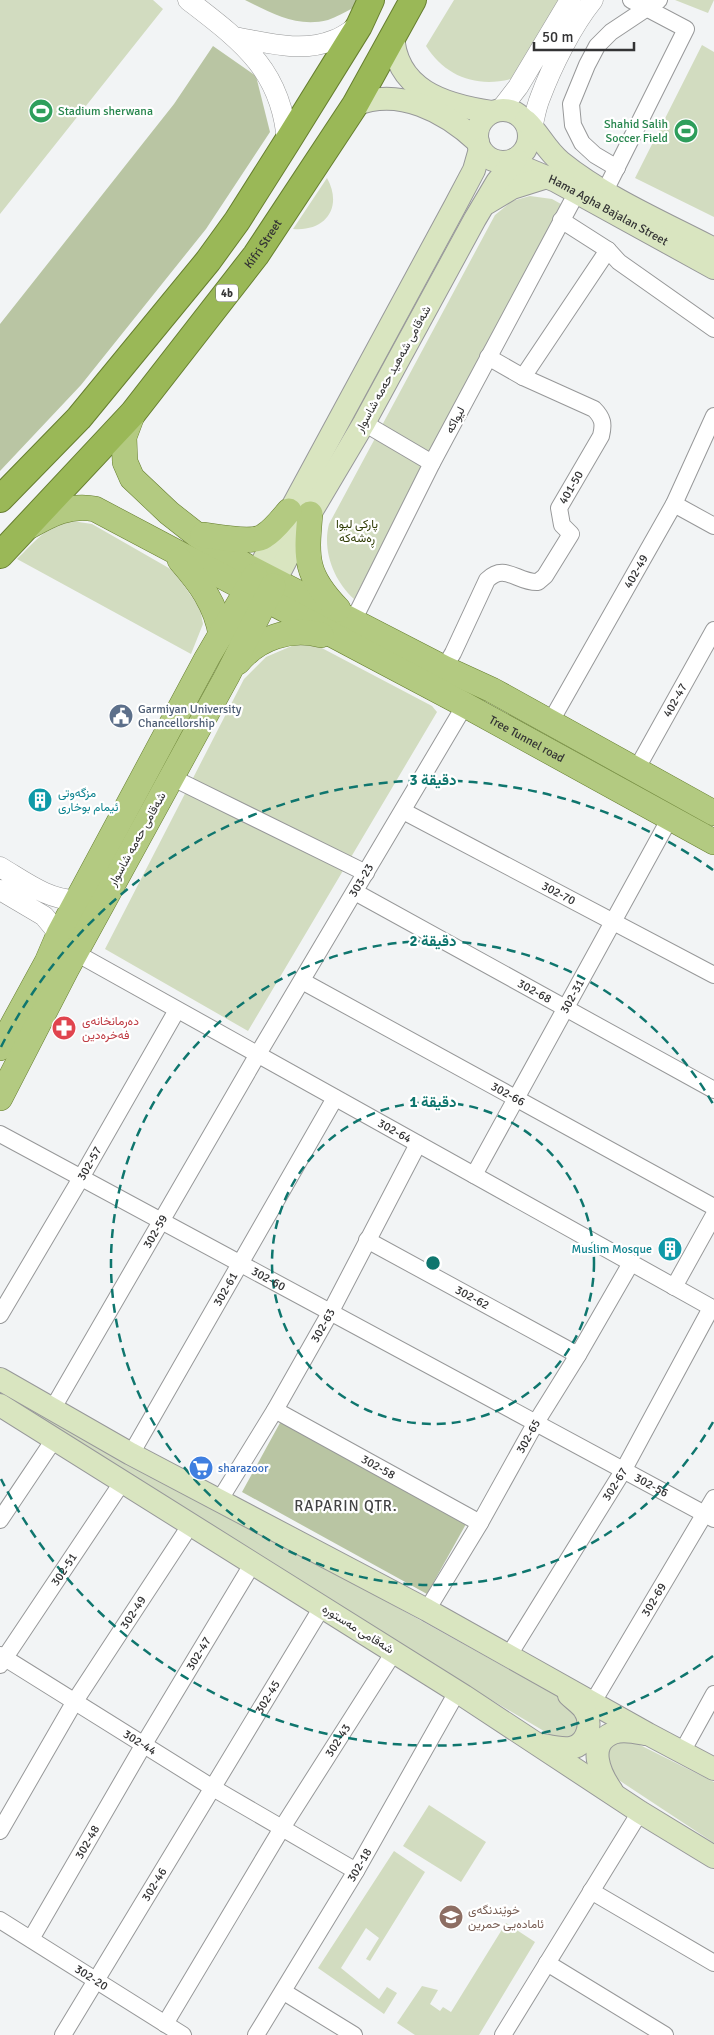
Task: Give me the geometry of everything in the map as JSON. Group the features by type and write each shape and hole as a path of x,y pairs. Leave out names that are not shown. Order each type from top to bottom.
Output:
{"highway":[{"path":"0,499 79,418 174,305 237,221 358,26 372,0"},
{"name":"Kifri Street","path":"0,555 133,413 261,249 354,105 414,0"}],"main road":[{"path":"354,105 376,98 406,100 445,118 467,132 492,160 509,162 526,149 529,128 515,112 455,104 414,84 404,74 398,63 394,49 393,34"},
{"path":"479,146 477,133 479,124 485,117 497,110"},
{"name":"Hama Agha Bajalan Street","path":"529,128 555,157 605,191 714,249"},
{"name":"شەقامی شەهید حەمە شاسوار","path":"261,586 474,170 479,146"},
{"name":"Hama Agha Bajalan Street","path":"509,162 547,177 714,268"},
{"name":"شەقامی شەهید حەمە شاسوار","path":"299,512 364,424 482,206 509,162"},
{"path":"482,206 512,188 547,177"},
{"path":"133,413 124,437 125,462 132,478 169,513 261,586"},
{"path":"29,526 58,511 84,507 95,510 172,551 261,586 343,630 444,668 492,690 714,813"},
{"path":"197,535 249,539 262,538 299,512 307,540 309,565 315,581 343,630"},
{"path":"172,551 208,595 217,615 221,635"},
{"name":"شەقامی حەمە شاسوار","path":"0,1098 63,961 59,934 221,635 261,586"},
{"name":"شەقامی حەمە شاسوار","path":"0,1048 63,961 171,777 227,676 261,586"},
{"path":"227,676 252,649 275,636 343,630"},
{"name":"Tree Tunnel road","path":"343,630 465,705 714,842"},
{"path":"0,1379 131,1454 427,1610 714,1769"},
{"name":"شەقامی مەستورە","path":"0,1405 458,1692 640,1812 714,1856"},
{"path":"538,1743 564,1750 582,1743 587,1735 589,1726 585,1710 553,1680"},
{"path":"615,1796 599,1769 597,1750 604,1739 612,1733 648,1734"}],"street":[{"path":"188,0 235,37 267,75 275,89 286,120 287,142"},
{"path":"497,110 518,87 570,0"},
{"path":"605,191 686,29 652,4 631,0"},
{"path":"529,128 545,86 591,1"},
{"path":"618,168 595,155 582,143 573,125 571,104 597,46 611,32 652,4"},
{"path":"235,37 300,47 336,40 358,26"},
{"name":"لیواکە","path":"343,630 359,609 432,464 576,194"},
{"path":"561,220 608,250 619,262 714,329"},
{"path":"524,377 608,250"},
{"name":"401-50","path":"444,668 487,580 492,574 506,572 530,583 538,582 545,576 572,534 562,525 559,508 601,436 604,426 600,415 594,409 524,377 488,358"},
{"name":"402-49","path":"550,722 674,504 714,416"},
{"path":"364,424 432,464"},
{"path":"674,504 714,526"},
{"name":"402-47","path":"636,770 714,630"},
{"name":"303-23","path":"258,1054 465,705"},
{"path":"171,777 366,873"},
{"name":"302-70","path":"403,811 714,975"},
{"name":"302-31","path":"474,1175 670,818"},
{"path":"0,867 55,897 78,900"},
{"path":"18,901 29,884"},
{"path":"0,890 44,916 54,925 59,934"},
{"name":"302-68","path":"355,892 714,1090"},
{"name":"302-64","path":"63,961 177,1010 713,1309"},
{"name":"302-66","path":"302,981 714,1207"},
{"name":"302-57","path":"0,1315 177,1010"},
{"name":"302-59","path":"53,1408 258,1054"},
{"name":"302-61","path":"131,1454 335,1098"},
{"name":"302-60","path":"0,1134 535,1424"},
{"name":"302-63","path":"219,1502 275,1410 330,1313 418,1144"},
{"path":"674,1287 714,1215"},
{"name":"302-62","path":"367,1240 578,1355"},
{"name":"302-65","path":"427,1610 631,1263"},
{"name":"302-67","path":"508,1655 623,1471 713,1309"},
{"name":"302-58","path":"275,1410 480,1522"},
{"name":"302-56","path":"535,1424 710,1517"},
{"path":"0,1520 54,1438"},
{"name":"302-51","path":"2,1659 123,1481"},
{"name":"302-69","path":"593,1702 710,1517 714,1498"},
{"name":"302-49","path":"0,1831 74,1701 191,1524"},
{"name":"302-47","path":"144,1744 253,1563"},
{"name":"302-45","path":"213,1788 322,1607"},
{"name":"302-43","path":"282,1828 394,1652"},
{"name":"302-44","path":"2,1659 74,1701 213,1788 356,1871"},
{"name":"302-18","path":"256,2035 284,1992 356,1871 458,1692"},
{"path":"682,1752 714,1694"},
{"name":"302-48","path":"31,1939 144,1744"},
{"name":"302-46","path":"63,2035 213,1788"},
{"path":"510,2032 547,1963 640,1812"},
{"path":"165,2024 282,1828"},
{"path":"592,1891 714,1963"},
{"name":"302-20","path":"0,1920 183,2035"},
{"path":"547,1963 665,2035"},
{"path":"284,1992 354,2035"}],"green space":[{"name":"Stadium sherwana","path":"0,0 153,0 163,9 0,214"},
{"path":"245,0 357,0 353,8 331,19 306,22 285,18"},
{"path":"454,0 559,0 511,79 486,82 462,77 452,72 442,65 426,46"},
{"path":"675,0 714,0 708,13"},
{"name":"Shahid Salih Soccer Field","path":"702,45 714,52 714,217 635,178"},
{"path":"213,46 256,76 270,132 206,229 81,385 0,471 0,324 174,104"},
{"path":"327,178 333,199 332,208 328,216 314,226 305,229 293,229"},
{"name":"پارکی لیوا ڕەشەکە","path":"530,196 552,199 561,204 354,599 347,592 331,565 327,545 329,524 495,215 512,201"},
{"path":"72,521 92,524 174,571 200,609 203,624 191,654 17,559 48,530"},
{"path":"294,645 318,646 432,706 437,712 248,1031 105,949 244,679 266,657"},
{"path":"0,1387 557,1696 566,1702 580,1718 575,1736 559,1740 429,1663 0,1396"},
{"path":"281,1421 466,1524 427,1594 242,1492"},
{"path":"616,1739 638,1744 714,1782 714,1843 608,1773 603,1754"},
{"path":"429,1805 486,1842 461,1882 403,1846"},
{"path":"394,1851 425,1872 370,1961 366,1959 379,1938 366,1928 341,1968 379,1999 387,1987 397,1993 384,2014 318,1968"},
{"path":"506,1923 535,1942 479,2035 415,2035 397,2023 422,1986 438,1990 430,2004 440,2011 443,2007 451,2012"}],"place":[{"name":"Stadium sherwana","path":"41,111"},
{"name":"Shahid Salih Soccer Field","path":"686,131"},
{"name":"Garmiyan University Chancellorship","path":"121,716"},
{"name":"مزگەوتی ئیمام بوخاری","path":"40,800"},
{"name":"دەرمانخانەی فەخرەدین","path":"64,1028"},
{"name":"Muslim Mosque","path":"670,1249"},
{"name":"sharazoor","path":"201,1468"},
{"name":"خوێندنگەی ئامادەیی حمرین","path":"451,1917"}],"district":[{"name":"RAPARIN QTR.","path":"346,1506"}]}
